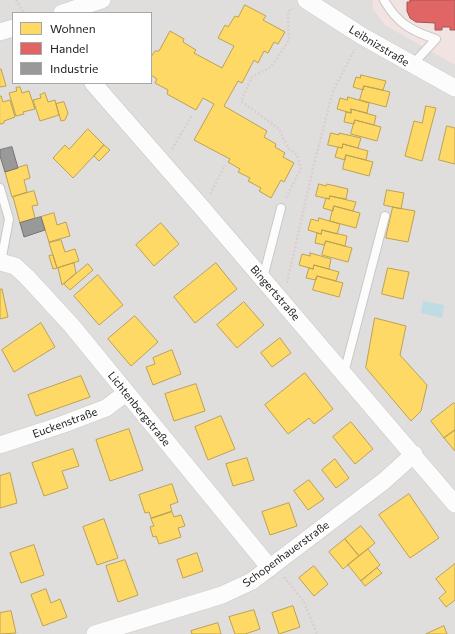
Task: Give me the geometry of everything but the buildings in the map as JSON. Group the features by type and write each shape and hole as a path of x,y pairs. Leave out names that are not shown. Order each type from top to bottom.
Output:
{"street":[{"path":"65,12 102,0"},
{"name":"Leibnizstraße","path":"301,2 455,88"},
{"path":"0,32 12,28"},
{"name":"Bingertstraße","path":"94,84 414,454 455,504"},
{"name":"Lichtenbergstraße","path":"1,262 15,266 72,326 270,568"},
{"name":"Euckenstraße","path":"0,445 62,425 106,408 126,393"},
{"name":"Schopenhauerstraße","path":"95,634 222,595 252,581 384,481 414,454"}],"lane":[{"path":"384,0 391,12 403,24 419,34 436,38 412,65"},
{"path":"0,188 9,219 1,262"},
{"path":"263,279 281,208"},
{"path":"344,373 385,216"}],"path":[{"path":"16,0 23,12"},
{"path":"281,208 301,168 297,155 288,148 279,129 241,101 252,77 271,67 289,40 288,12 301,2"},
{"path":"283,302 313,168 333,91 362,36"},
{"path":"163,163 192,115"},
{"path":"203,209 225,165"},
{"path":"270,568 281,573 304,602 317,634"}],"shaded area":[{"path":"0,0 455,0 455,634 0,634"},
{"path":"373,0 455,0 455,65 385,25 373,9"}],"water":[{"path":"423,301 444,305 442,318 421,313"}]}
